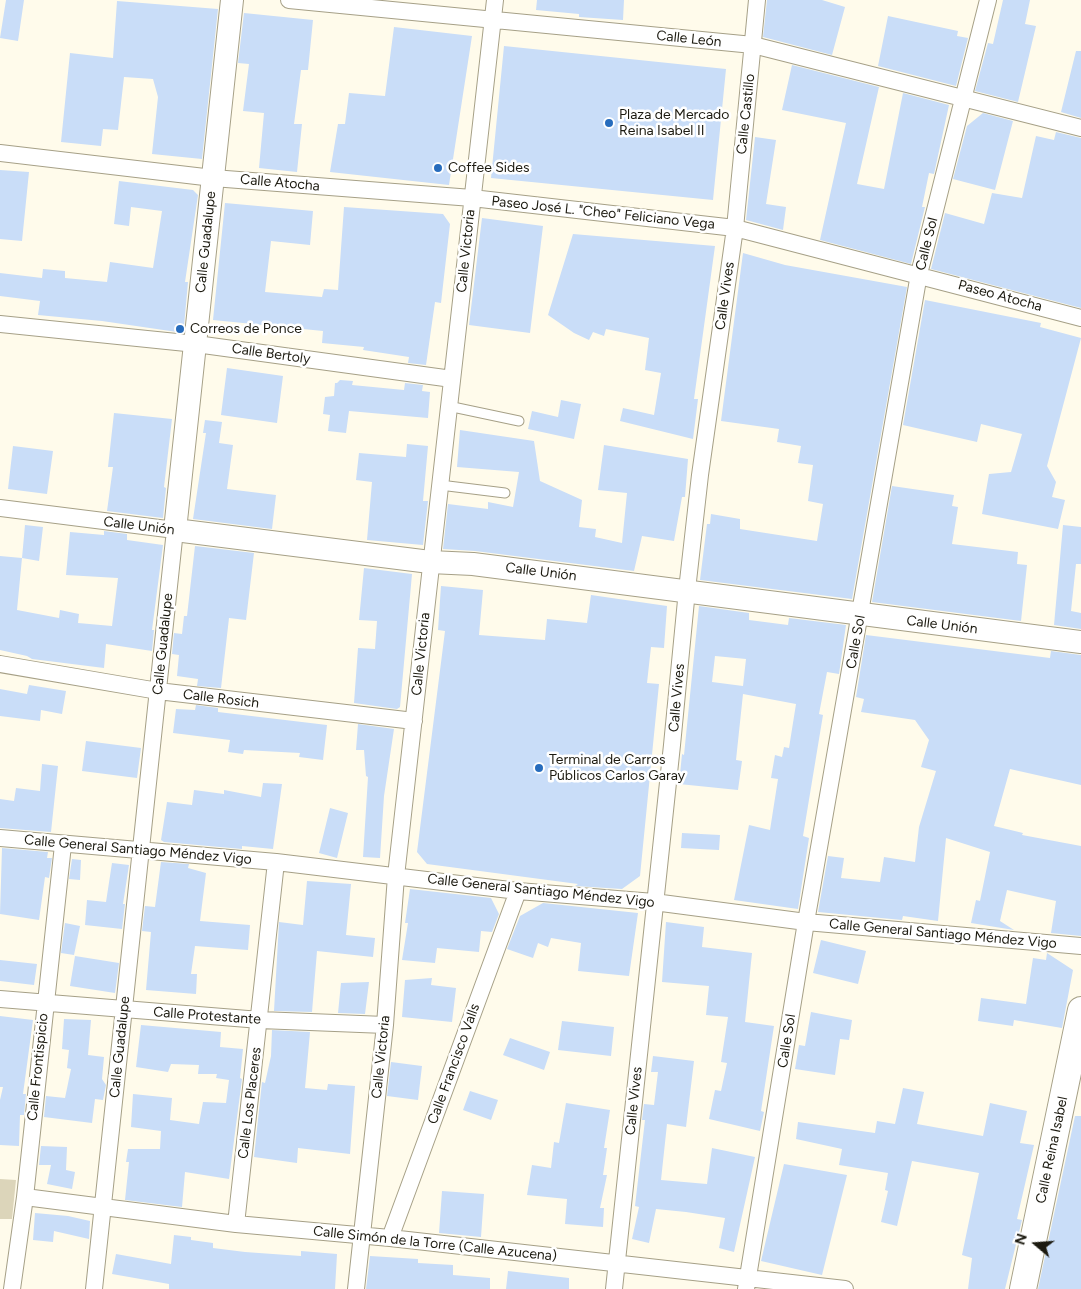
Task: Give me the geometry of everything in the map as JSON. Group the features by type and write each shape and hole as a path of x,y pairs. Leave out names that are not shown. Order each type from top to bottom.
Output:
{"main road":[{"name":"Calle Reina Isabel","path":"1023,1289 1081,1010"}],"street":[{"name":"Calle Guadalupe","path":"94,1289 232,0"},
{"name":"Calle León","path":"289,0 753,45 1081,128"},
{"name":"Calle Victoria","path":"356,1289 385,1025 396,876 495,0"},
{"name":"Calle Castillo","path":"735,228 757,0"},
{"name":"Calle Sol","path":"747,1284 806,922 919,274 988,0"},
{"name":"Calle Atocha","path":"0,153 213,178 472,198"},
{"name":"Paseo José L. \"Cheo\" Feliciano Vega","path":"472,198 735,228 919,274"},
{"name":"Calle Vives","path":"614,1289 700,475 735,228"},
{"name":"Paseo Atocha","path":"919,274 1081,318"},
{"name":"Calle Bertoly","path":"0,324 196,344 452,379"},
{"name":"Calle Unión","path":"0,508 430,562 473,564 687,590 1081,642"},
{"name":"Calle Rosich","path":"0,664 158,691 414,721"},
{"name":"Calle General Santiago Méndez Vigo","path":"0,838 63,845 276,862 518,891 654,902 806,922 1081,946"},
{"name":"Calle Frontispicio","path":"12,1289 26,1197 63,845"},
{"name":"Calle Los Placeres","path":"236,1224 276,862"},
{"name":"Calle Francisco Valls","path":"390,1238 518,891"},
{"name":"Calle Protestante","path":"0,999 260,1020 385,1025"},
{"name":"Calle Simón de la Torre (Calle Azucena)","path":"26,1197 236,1224 363,1235 617,1264 747,1284 845,1289"}],"lane":[{"path":"448,406 520,421"},
{"path":"440,485 505,493"}],"shaded area":[{"path":"0,1179 16,1180 12,1219 0,1219"}],"building":[{"path":"6,0 24,0 18,41 0,38"},
{"path":"537,0 624,0 623,20 579,17 579,14 536,10"},
{"path":"767,0 822,0 845,7 832,55 763,37"},
{"path":"1003,0 1030,0 1025,24 1036,26 1018,102 975,91 988,43 993,44"},
{"path":"117,1 218,9 202,159 152,154 158,97 153,79 124,77 118,130 103,129 101,146 61,142 70,53 113,58"},
{"path":"244,13 313,20 308,70 301,70 294,124 302,124 297,172 259,168 264,113 243,111 249,64 238,63"},
{"path":"888,16 958,31 957,36 968,38 956,86 878,66"},
{"path":"394,27 472,36 449,185 330,172 338,124 345,124 349,93 385,96"},
{"name":"Plaza de Mercado Reina Isabel II","path":"504,46 726,69 713,200 491,178"},
{"path":"1076,51 1081,51 1081,118 1061,112"},
{"path":"792,65 879,87 857,184 884,189 903,93 949,105 934,174 929,173 922,207 925,207 911,264 820,240 846,123 782,110"},
{"path":"983,113 1013,121 995,190 953,179 967,126"},
{"path":"1056,132 1081,138 1081,308 931,269 945,213 984,224 992,193 1022,198 1036,136 1054,140"},
{"path":"755,137 776,140 766,204 786,207 783,230 746,220"},
{"path":"0,170 29,172 22,241 0,239"},
{"path":"119,181 193,190 198,195 185,282 188,282 184,326 177,332 102,321 38,315 40,301 0,296 0,273 42,278 43,269 65,271 65,278 107,282 110,262 153,268 162,211 131,207 129,226 114,224"},
{"path":"225,203 313,211 310,245 271,241 265,292 322,297 324,289 338,290 344,207 443,214 450,224 441,303 435,302 426,365 408,363 409,357 363,350 364,347 322,343 323,331 213,320"},
{"path":"482,218 543,226 530,333 469,325"},
{"path":"573,234 715,246 694,399 698,399 693,439 620,421 623,408 654,415 661,373 645,370 649,338 606,329 604,336 593,332 589,340 574,333 548,315"},
{"path":"743,253 785,265 907,287 852,599 700,580 707,524 710,524 711,514 740,519 740,529 817,541 823,504 808,501 813,465 798,463 801,446 777,442 779,429 721,421"},
{"path":"925,300 1041,323 1040,327 1081,338 1047,466 1056,482 1052,497 1065,500 1058,529 982,514 989,474 1011,472 1022,434 981,424 977,442 903,425"},
{"path":"227,368 283,376 277,423 221,415"},
{"path":"340,380 353,381 352,385 404,390 405,383 423,385 422,391 430,392 428,418 349,411 346,433 328,431 330,415 323,414 325,397 334,396 335,383"},
{"path":"561,400 581,404 574,439 528,429 532,411 558,417"},
{"path":"114,413 172,419 164,487 166,488 163,518 107,511 113,467 108,467"},
{"path":"205,420 222,422 219,443 233,445 227,489 276,495 272,529 193,519 206,433 203,433"},
{"path":"460,430 534,441 540,481 582,500 579,527 596,529 595,537 622,543 627,493 598,490 604,445 688,459 685,497 682,497 674,541 642,536 634,571 475,551 443,549 448,504 488,509 488,502 513,507 519,472 457,467"},
{"path":"407,444 428,446 423,501 428,501 423,545 367,540 372,482 356,480 359,453 406,457"},
{"path":"13,446 53,451 47,494 8,489"},
{"path":"892,486 954,495 952,506 958,507 952,544 1018,552 1017,564 1027,565 1021,621 872,602"},
{"path":"25,525 43,527 39,561 22,558"},
{"path":"1063,525 1081,527 1081,564 1076,564 1071,611 1081,613 1081,629 1054,625"},
{"path":"104,531 127,534 127,540 163,545 152,630 154,630 152,651 106,644 104,668 32,659 27,656 0,650 0,556 22,558 17,610 59,618 60,610 79,614 78,623 112,626 118,578 66,575 70,532 104,535"},
{"path":"195,546 254,553 246,620 229,618 221,688 197,686 198,679 177,676 179,655 172,654 174,633 182,634 184,616 187,616"},
{"path":"364,568 412,574 400,707 397,709 354,703 358,648 375,649 377,621 359,620"},
{"name":"Terminal de Carros Públicos Carlos Garay","path":"441,586 483,590 479,635 545,640 547,619 587,623 591,595 667,606 664,648 651,647 647,683 659,684 640,876 622,889 575,886 578,884 427,864 417,852 445,631 438,630"},
{"path":"699,606 749,613 749,620 788,625 789,618 846,625 839,674 827,672 819,714 823,715 803,836 809,838 798,909 734,900 749,825 770,830 778,779 771,778 775,755 782,757 784,747 789,748 796,704 743,694 736,760 742,761 738,790 679,784 682,754 684,755","holes":["715,656 746,659 743,686 712,682"]},
{"path":"866,635 1050,658 1051,651 1081,655 1081,785 1010,769 994,826 1023,833 1022,835 1081,846 1081,936 1051,933 1056,901 1007,890 1000,921 1014,930 971,923 976,900 980,901 990,852 946,838 938,921 903,916 902,920 818,912 828,856 844,858 841,878 880,882 884,857 915,862 919,827 936,771 921,767 929,740 915,720 861,712 864,699 856,697"},
{"path":"29,685 66,691 62,714 41,710 40,721 0,716 0,689 27,694"},
{"path":"196,705 218,708 218,712 327,725 323,760 299,757 300,753 244,750 243,754 228,752 230,740 173,733 176,709 195,710"},
{"path":"358,724 394,729 384,796 380,858 363,857 368,777 366,776 364,750 356,750"},
{"path":"86,741 141,748 137,778 82,771"},
{"path":"42,764 58,766 51,832 0,828 0,799 14,801 16,788 40,791"},
{"path":"263,783 282,784 273,849 242,846 242,849 164,842 161,840 167,802 192,805 194,790 224,794 224,790 261,797"},
{"path":"330,808 348,813 337,858 319,853"},
{"path":"682,833 720,835 719,850 681,848"},
{"path":"2,848 48,852 47,858 52,858 49,878 45,877 39,920 0,914"},
{"path":"72,859 81,860 80,880 69,879"},
{"path":"161,862 189,864 188,868 206,873 200,921 250,925 248,950 195,946 191,974 197,974 196,994 146,990 151,932 142,931 145,906 155,907"},
{"path":"112,863 129,865 123,904 125,904 122,929 85,925 87,900 106,902"},
{"path":"307,881 351,884 346,935 375,938 373,957 317,951 312,1012 274,1011 279,922 303,925"},
{"path":"410,889 491,898 499,914 492,932 481,931 479,952 437,948 435,963 402,960 408,923 405,923"},
{"path":"543,903 638,913 629,976 578,971 581,943 551,938 548,947 538,943 533,958 507,949 520,916"},
{"path":"666,922 704,927 702,947 752,953 745,1022 774,1026 761,1111 764,1112 760,1131 709,1119 715,1090 721,1091 727,1063 721,1062 728,1017 706,1015 709,986 662,982"},
{"path":"65,923 80,926 74,955 61,953"},
{"path":"821,940 866,951 858,984 813,973"},
{"path":"1047,953 1073,970 1062,1028 1014,1020 1013,1026 978,1021 981,998 1026,1004 1033,958 1046,960"},
{"path":"75,956 119,963 115,993 70,986"},
{"path":"0,960 37,964 34,985 0,981"},
{"path":"432,978 431,985 456,988 452,1022 402,1017 405,980"},
{"path":"369,982 365,1014 338,1013 341,983"},
{"path":"811,1012 852,1020 849,1040 840,1039 835,1075 795,1069 799,1045 805,1046"},
{"path":"0,1016 33,1020 23,1094 26,1094 24,1115 20,1115 19,1146 0,1145 0,1100 3,1087 0,1087"},
{"path":"64,1019 91,1020 88,1055 104,1057 102,1079 106,1085 103,1100 95,1099 92,1123 44,1117 46,1096 65,1098 71,1069 67,1068 69,1050 62,1049"},
{"path":"562,1021 614,1027 611,1056 558,1050"},
{"path":"141,1025 221,1032 220,1047 243,1049 240,1078 242,1079 229,1179 185,1172 182,1207 125,1200 129,1162 126,1162 128,1149 160,1149 161,1131 131,1127 133,1094 172,1098 170,1120 199,1124 203,1102 226,1103 229,1080 216,1078 217,1074 198,1074 199,1065 171,1064 168,1072 136,1067"},
{"path":"272,1030 310,1032 305,1088 327,1090 328,1084 355,1086 350,1154 298,1148 297,1163 254,1157 262,1082 265,1083 271,1056"},
{"path":"510,1038 550,1052 544,1070 503,1055"},
{"path":"653,1056 694,1061 686,1127 667,1124 661,1180 707,1184 712,1148 755,1157 734,1252 719,1248 725,1218 686,1212 656,1209 649,1243 632,1239 639,1207 635,1206 645,1120 642,1120 644,1104 654,1105 658,1072 651,1072"},
{"path":"391,1062 422,1066 418,1100 387,1096"},
{"path":"903,1088 924,1092 917,1124 983,1136 990,1103 1027,1111 1020,1143 1034,1145 1017,1219 1022,1220 1005,1289 968,1289 972,1258 962,1255 979,1173 912,1161 897,1226 881,1222 888,1191 885,1190 888,1173 839,1165 842,1149 796,1139 798,1122 875,1133 877,1121 895,1124"},
{"path":"470,1091 498,1100 491,1120 463,1110"},
{"path":"566,1103 610,1110 604,1148 607,1148 603,1175 607,1175 600,1208 604,1208 603,1227 565,1224 567,1199 527,1195 532,1165 551,1168 554,1142 559,1143"},
{"path":"1075,1116 1081,1116 1081,1289 1038,1289"},
{"path":"41,1146 67,1147 66,1170 75,1172 72,1189 47,1184 51,1165 39,1165"},
{"path":"784,1164 847,1175 822,1275 761,1261"},
{"path":"442,1191 484,1194 481,1237 439,1233"},
{"path":"35,1213 68,1216 90,1221 89,1239 54,1231 53,1242 33,1240"},
{"path":"174,1235 213,1243 213,1248 245,1252 301,1256 301,1251 337,1254 335,1289 169,1289 169,1284 112,1274 116,1254 171,1264"},
{"path":"370,1256 418,1259 418,1263 453,1265 453,1275 490,1278 490,1289 366,1289"},
{"path":"508,1271 569,1278 569,1289 506,1289"}],"place":[{"name":"Plaza de Mercado Reina Isabel II","path":"609,123"},
{"name":"Coffee Sides","path":"438,168"},
{"name":"Correos de Ponce","path":"180,329"},
{"name":"Terminal de Carros Públicos Carlos Garay","path":"539,768"}]}
